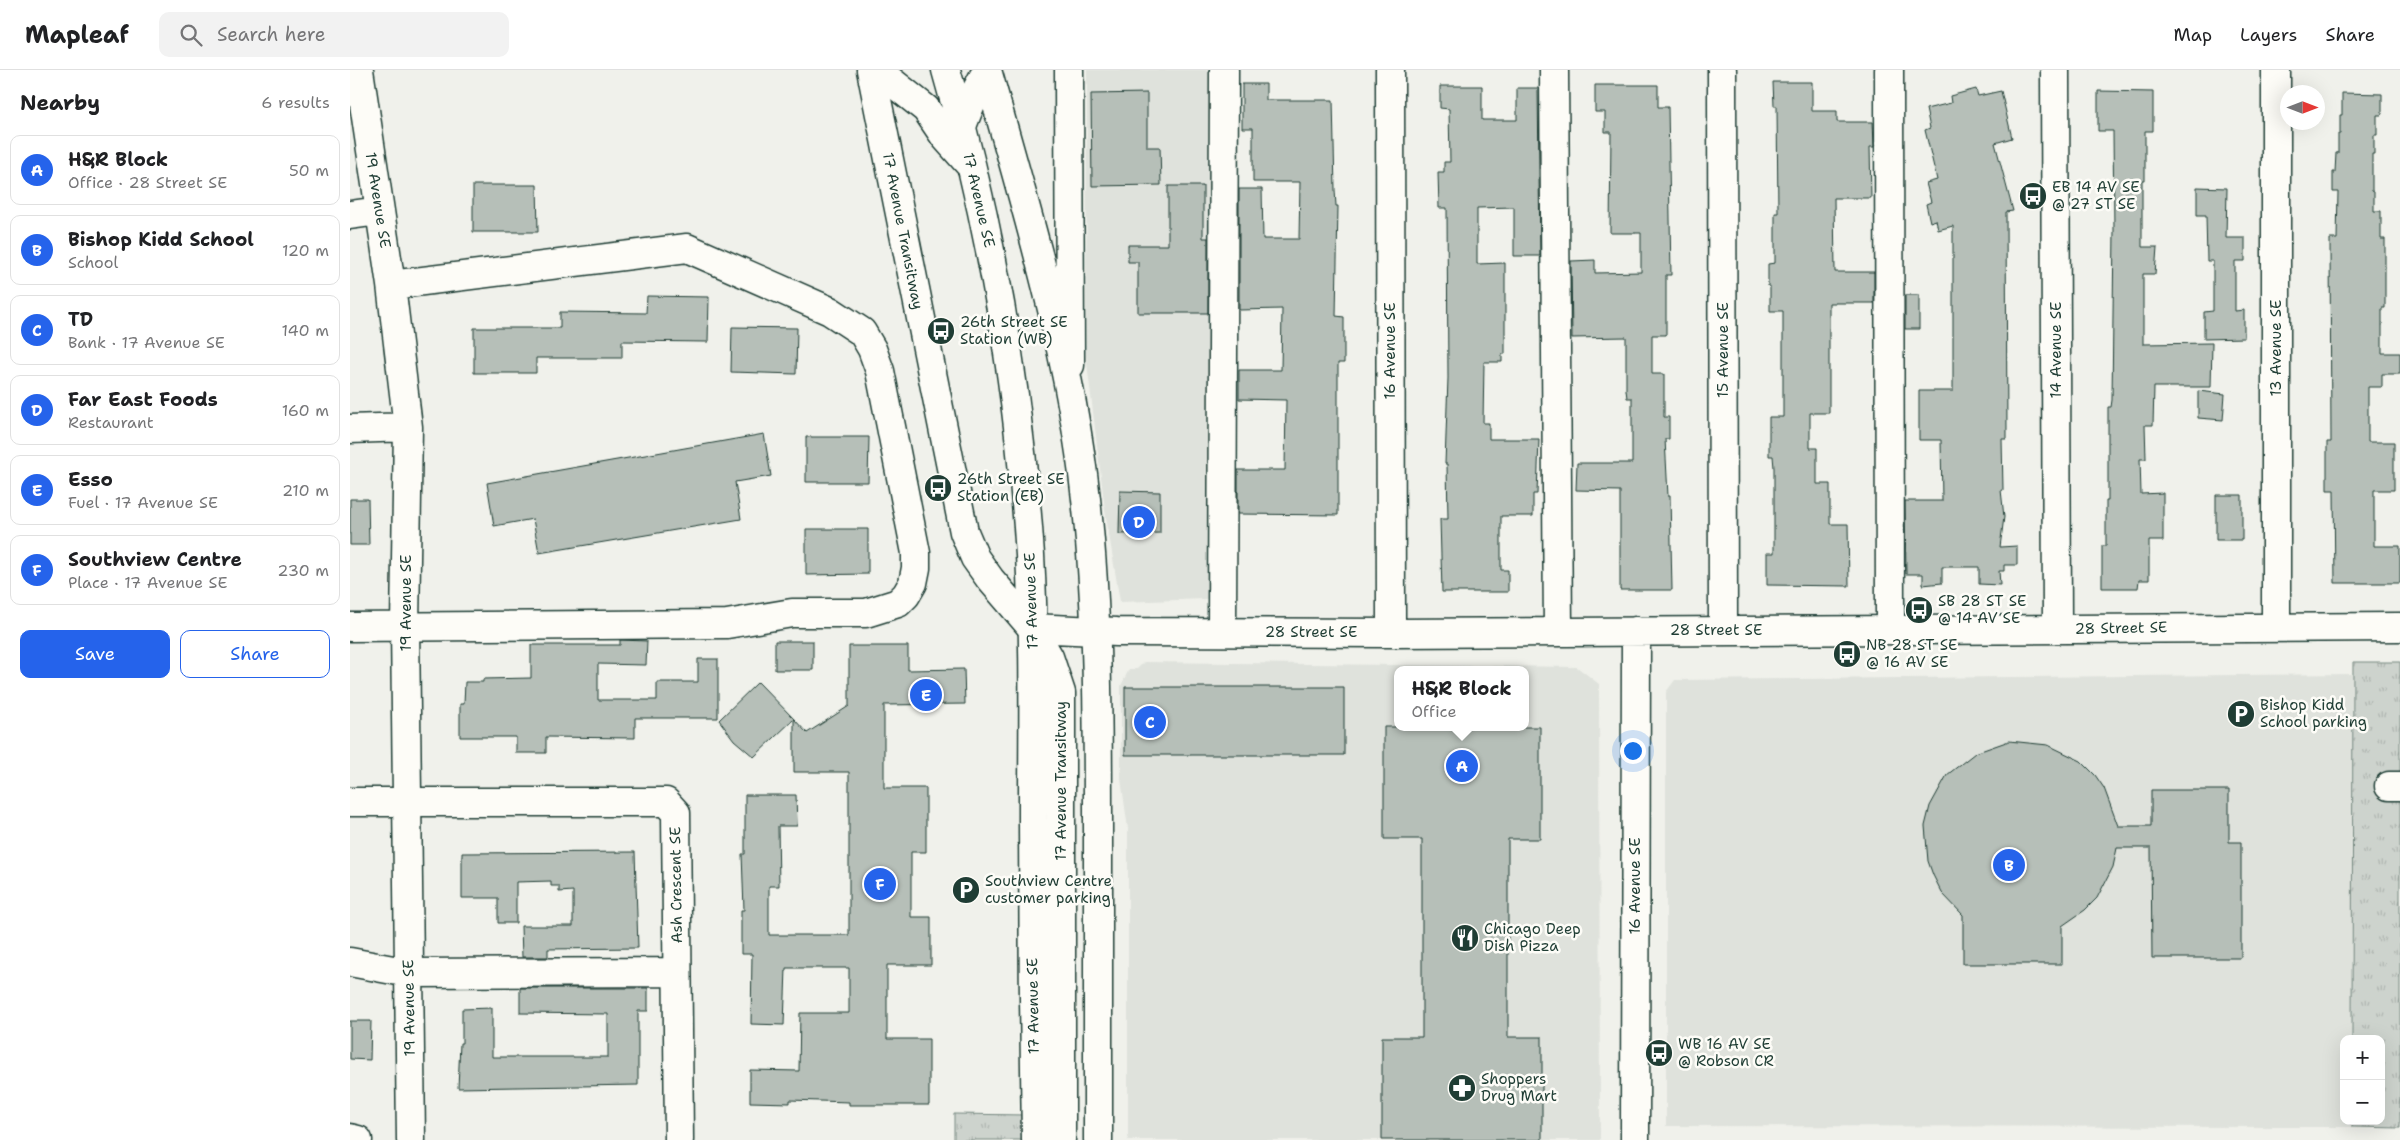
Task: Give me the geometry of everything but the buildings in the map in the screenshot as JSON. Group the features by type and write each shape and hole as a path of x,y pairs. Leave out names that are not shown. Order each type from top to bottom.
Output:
{"street":[{"name":"19 Avenue SE","path":"359,70 391,285 408,428 405,626 411,1140"},
{"name":"17 Avenue Transitway","path":"871,70 964,532 980,565 1032,628 1049,657 1061,693 1061,1140"},
{"path":"877,70 926,109 945,137 972,167"},
{"name":"17 Avenue SE","path":"946,70 962,126 992,257 1012,369 1029,546 1032,628 1033,973 1036,1140"},
{"path":"962,126 974,93 987,70"},
{"path":"987,70 1042,271 1069,389 1086,498 1098,699 1098,1140"},
{"path":"1069,70 1069,389"},
{"path":"1222,632 1224,70"},
{"name":"16 Avenue SE","path":"1390,70 1391,633"},
{"path":"1554,70 1558,632"},
{"name":"15 Avenue SE","path":"1722,70 1723,629"},
{"path":"1890,70 1890,629"},
{"name":"14 Avenue SE","path":"2055,70 2057,629"},
{"name":"13 Avenue SE","path":"2276,70 2276,627"},
{"path":"350,215 379,211"},
{"path":"350,628 727,624 792,613 866,613 898,603 913,583 916,568 916,553 880,371 872,349 862,332 830,311 687,248 391,285"},
{"path":"350,429 408,428"},
{"name":"28 Street SE","path":"1032,628 1094,631 1391,633 1723,629 2400,627"},
{"name":"16 Avenue SE","path":"1635,1140 1636,631"},
{"path":"350,802 408,801"},
{"name":"Ash Crescent SE","path":"408,801 666,802 676,813 678,1140"},
{"path":"350,962 409,974 677,972"},
{"path":"350,1138 358,1140"}],"shaded area":[{"path":"1087,70 1224,70 1235,598 1120,602 1105,510 1086,355"},
{"path":"1144,662 1490,666 1394,666 1394,731 1529,731 1529,666 1577,667 1599,684 1600,1140 1128,1140 1128,829 1121,779 1121,686 1129,669 1137,669"},
{"path":"2353,674 2352,1035 2340,1035 2340,1125 2352,1125 2352,1127 1666,1126 1666,692 1675,680"}],"green space":[{"path":"2353,662 2400,662 2400,1128 2352,1127 2352,1125 2385,1125 2385,1035 2352,1035"},
{"path":"954,1114 1025,1115 1025,1140 954,1140"}],"place":[{"name":"EB 14 AV SE @ 27 ST SE","path":"2033,196"},
{"name":"26th Street SE Station (WB)","path":"941,331"},
{"name":"26th Street SE Station (EB)","path":"938,488"},
{"name":"Far East Foods","path":"1139,522"},
{"name":"SB 28 ST SE @ 14 AV SE","path":"1919,610"},
{"name":"NB 28 ST SE @ 16 AV SE","path":"1847,654"},
{"name":"Esso","path":"926,695"},
{"name":"Bishop Kidd School parking","path":"2241,714"},
{"name":"TD","path":"1150,722"},
{"name":"H&R Block","path":"1462,766"},
{"name":"Bishop Kidd School","path":"2009,865"},
{"name":"Southview Centre","path":"880,884"},
{"name":"Southview Centre customer parking","path":"966,890"},
{"name":"Chicago Deep Dish Pizza","path":"1465,938"},
{"name":"WB 16 AV SE @ Robson CR","path":"1659,1053"},
{"name":"Shoppers Drug Mart","path":"1462,1088"}]}
